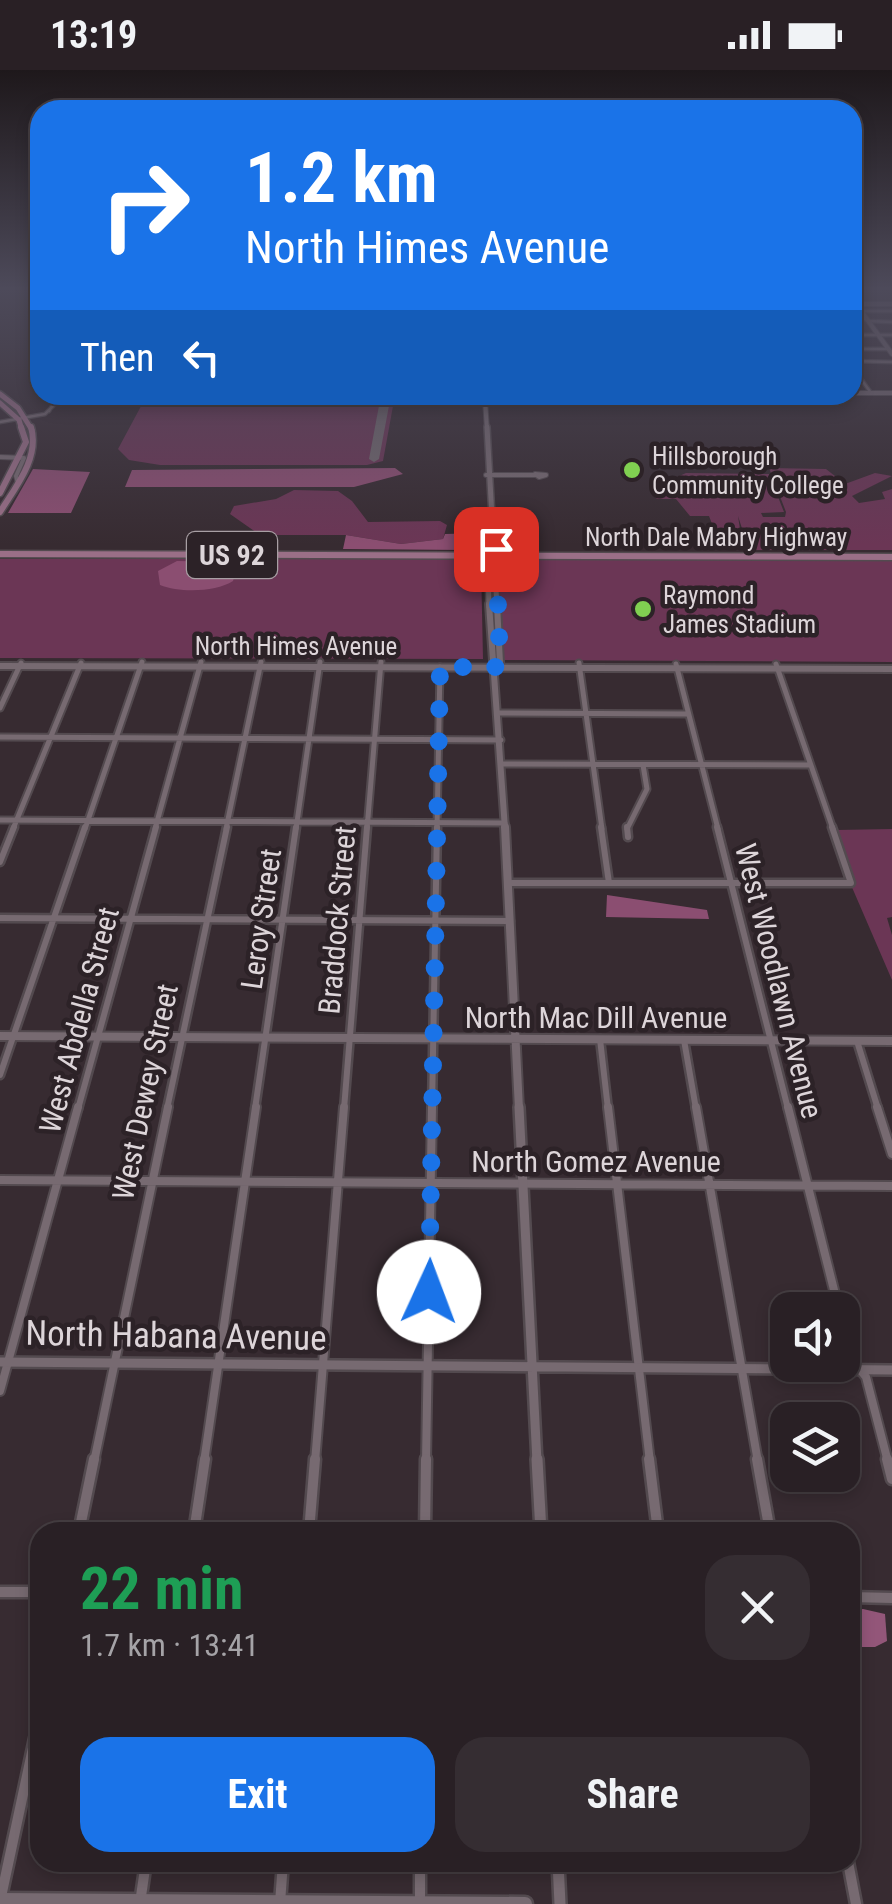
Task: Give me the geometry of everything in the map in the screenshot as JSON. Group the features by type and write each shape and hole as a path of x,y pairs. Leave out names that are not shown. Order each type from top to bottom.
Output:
{"main road":[{"path":"0,398 16,417 26,442 0,493"},
{"path":"0,512 31,458 36,440 29,418 16,417"},
{"name":"North Dale Mabry Highway","path":"0,551 264,553"},
{"name":"North Dale Mabry Highway","path":"0,551 892,555"},
{"path":"461,554 520,554"},
{"path":"0,1901 524,1904"}],"street":[{"path":"862,378 872,393"},
{"path":"862,393 892,393"},
{"path":"0,421 29,418 48,412 54,405"},
{"path":"484,405 494,607 491,652 496,664"},
{"path":"0,458 24,459 16,476 18,483"},
{"path":"488,475 535,475"},
{"path":"494,607 500,637 496,664 541,1522"},
{"path":"491,637 500,637"},
{"path":"476,663 488,659 491,652"},
{"name":"North Himes Avenue","path":"0,664 892,666"},
{"path":"0,1075 142,664"},
{"name":"West Abdella Street","path":"0,1390 4,1362 200,664"},
{"name":"West Dewey Street","path":"80,1522 261,664"},
{"name":"Leroy Street","path":"195,1522 320,664"},
{"name":"North Himes Avenue","path":"381,664 496,664"},
{"name":"Braddock Street","path":"309,1522 381,664"},
{"path":"0,708 20,665"},
{"path":"0,862 81,665"},
{"path":"579,665 610,883"},
{"name":"West Woodlawn Avenue","path":"676,666 834,1292"},
{"path":"508,882 851,883 776,666"},
{"path":"424,1522 440,667"},
{"path":"499,713 688,714"},
{"path":"0,737 500,740"},
{"path":"502,764 811,765"},
{"path":"628,837 627,826 647,790 644,765"},
{"path":"0,820 505,822"},
{"path":"0,918 510,922"},
{"name":"North Mac Dill Avenue","path":"0,1036 892,1041"},
{"path":"600,1040 657,1522"},
{"path":"684,1040 768,1522"},
{"path":"857,1041 892,1154"},
{"name":"North Gomez Avenue","path":"0,1180 892,1186"},
{"name":"North Habana Avenue","path":"4,1362 770,1368"},
{"name":"North Habana Avenue","path":"860,1369 892,1370"},
{"path":"860,1372 866,1377 892,1479"},
{"path":"0,1592 30,1592"},
{"path":"860,1597 892,1598"},
{"path":"0,1901 30,1762"},
{"path":"140,1903 145,1872"},
{"path":"280,1903 282,1872"},
{"path":"420,1872 420,1903"},
{"path":"558,1872 560,1904"},
{"path":"850,1872 856,1904"}],"shaded area":[{"path":"142,405 381,405 370,458 377,459 387,405 393,405 383,461 367,465 160,465 129,460 118,449"},
{"path":"395,468 403,474 354,487 125,487 132,470"},
{"path":"769,468 826,469 845,484 875,473 892,476 852,496 859,503 885,499 882,492 892,489 892,550 749,550 738,516 740,529 714,529 709,516 690,516 676,499 657,499 653,495 656,483 687,483 677,477 686,473 769,474 784,512 761,513 763,517 785,517 786,512"},
{"path":"33,469 90,472 71,513 8,513"},
{"path":"294,490 338,491 352,501 368,522 440,521 447,525 443,539 401,544 346,535 260,535 230,514 234,506 276,499"},
{"path":"481,533 483,544 465,550 343,549 346,535 401,544 443,539 445,534"},
{"path":"0,559 468,559 481,564 483,659 0,658"},
{"path":"512,559 892,560 892,662 503,660 498,566"},
{"path":"177,561 231,562 236,571 233,581 208,589 160,585 158,571"},
{"path":"892,829 892,917 887,918 892,935 892,980 851,885 855,884 836,830"},
{"path":"607,895 707,910 709,919 606,917"},
{"path":"860,1609 885,1614 887,1641 875,1647 860,1647"}],"taxiway":[{"path":"374,459 384,405"}],"place":[{"name":"Hillsborough Community College","path":"632,470"},
{"name":"Raymond James Stadium","path":"643,609"}],"route":[{"path":"429,1292 440,667 496,667 500,663 496,549"}]}
